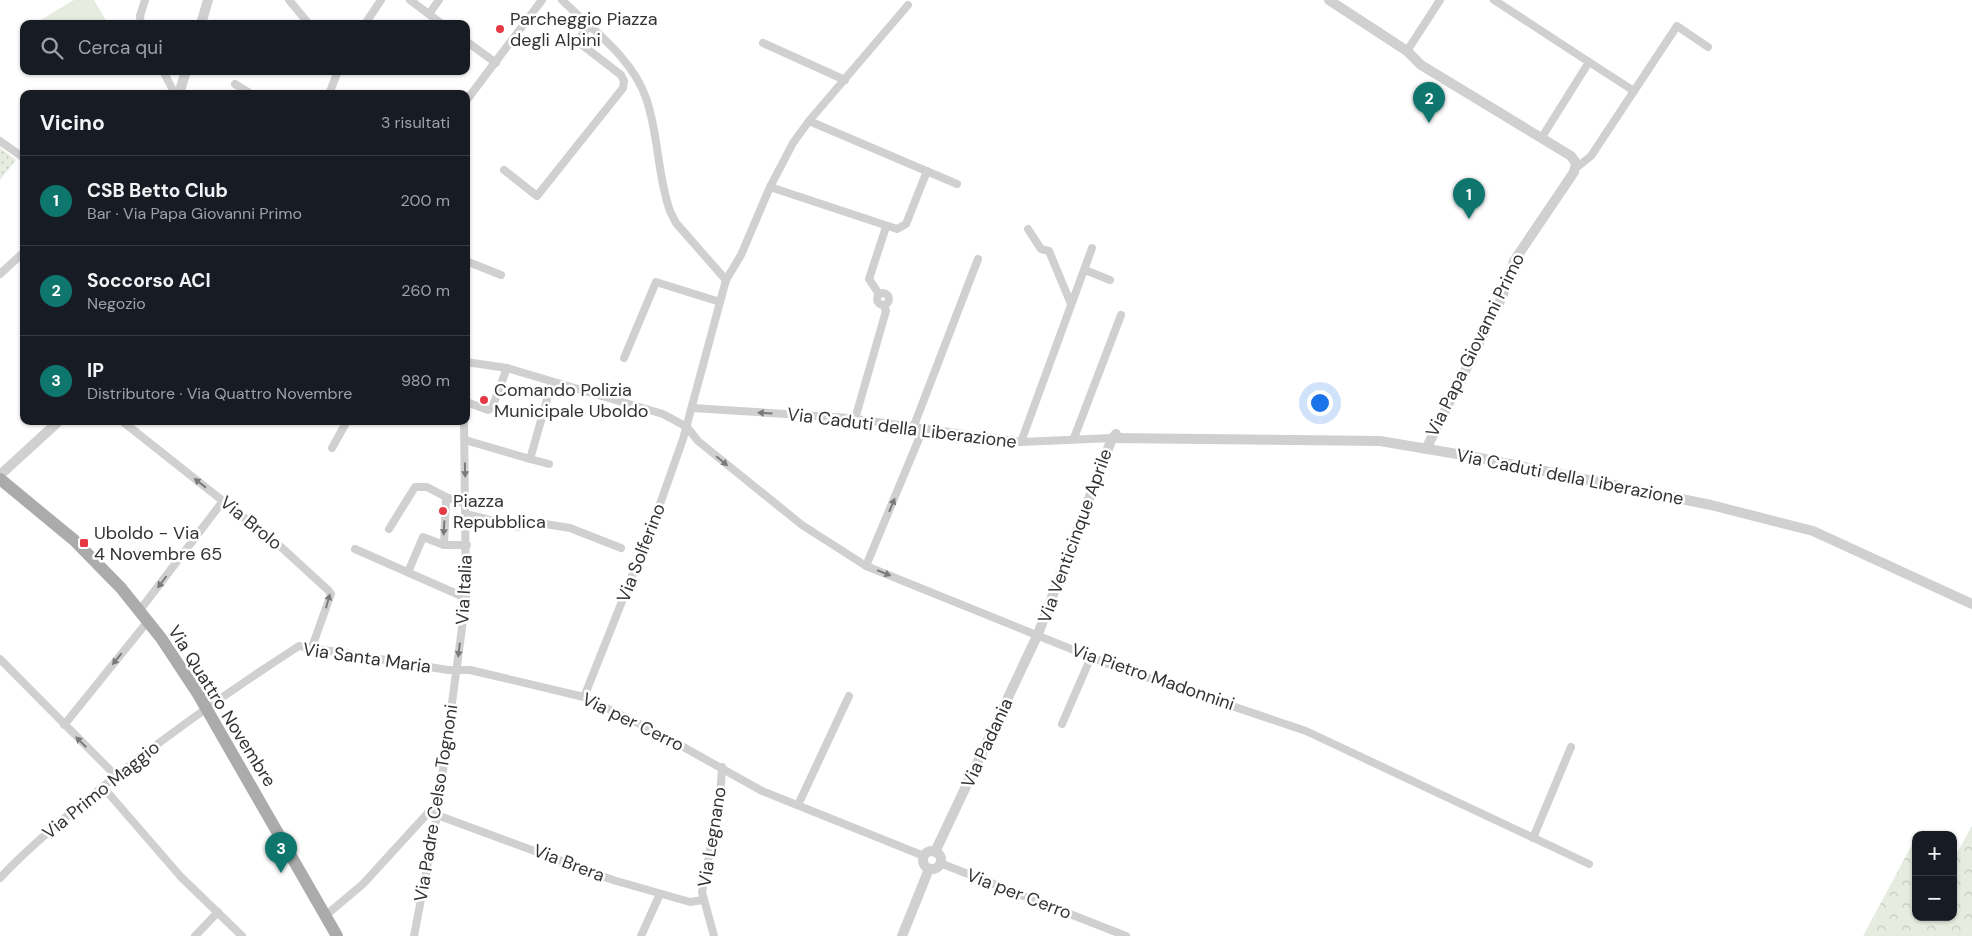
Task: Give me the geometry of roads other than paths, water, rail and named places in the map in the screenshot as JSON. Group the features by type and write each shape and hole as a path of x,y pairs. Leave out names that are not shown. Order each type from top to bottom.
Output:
{"main road":[{"name":"Via Quattro Novembre","path":"0,479 74,540 140,610 177,661 206,707 337,936"}],"street":[{"path":"140,20 145,0"},
{"path":"202,20 208,0"},
{"path":"289,0 306,20"},
{"path":"368,20 381,0"},
{"path":"410,0 437,20"},
{"path":"429,14 439,0"},
{"path":"470,96 542,0"},
{"path":"562,0 633,71 644,92 651,116 666,199 676,223 726,280"},
{"path":"1329,0 1407,51 1421,64 1571,156 1575,159 1576,168"},
{"path":"1407,51 1440,0"},
{"path":"1494,0 1634,91"},
{"name":"Via Solferino","path":"584,697 654,521 687,427 726,280 741,255 770,186 794,143 809,121 846,80 908,5"},
{"path":"504,170 537,196 623,88 621,75 577,41 589,26"},
{"path":"1576,168 1591,156 1677,26 1708,47"},
{"path":"763,43 846,80"},
{"path":"470,44 496,63"},
{"path":"1542,137 1589,62"},
{"path":"165,75 175,90"},
{"path":"179,90 184,75"},
{"path":"331,90 336,75"},
{"path":"235,84 245,90"},
{"path":"809,121 957,184"},
{"path":"0,141 20,155"},
{"name":"Via Papa Giovanni Primo","path":"1426,449 1503,295 1514,261 1576,168"},
{"path":"770,186 897,229 904,226 927,171"},
{"path":"855,419 886,311 884,306 877,303 876,298 879,294 869,279 886,226"},
{"path":"1028,229 1041,248 1049,251 1071,304"},
{"path":"1021,442 1092,248"},
{"path":"0,274 20,256"},
{"path":"913,428 978,259"},
{"path":"470,262 501,275"},
{"path":"1085,270 1110,280"},
{"path":"624,358 656,282 720,302"},
{"path":"1074,438 1121,315"},
{"name":"Via Pietro Madonnini","path":"470,363 507,368 663,414 687,427 698,441 802,525 866,566 1121,669 1306,731 1589,864"},
{"path":"470,403 488,410 492,408 507,368"},
{"path":"530,459 552,382"},
{"name":"Via Caduti della Liberazione","path":"693,408 855,419 1021,442 1074,438 1112,438 1118,432 1126,431 1149,437 1380,441 1711,505 1805,529 1972,604"},
{"path":"0,474 55,425"},
{"name":"Via Brolo","path":"127,425 281,547 328,590 331,594 312,647"},
{"path":"332,448 346,425"},
{"name":"Via Italia","path":"457,669 466,598 464,425"},
{"path":"866,566 923,429"},
{"name":"Via Venticinque Aprile","path":"1038,634 1112,438"},
{"path":"465,440 549,464"},
{"path":"389,529 415,487 427,487 446,497 466,504"},
{"path":"444,545 446,497"},
{"path":"140,610 223,501"},
{"path":"466,514 519,527 533,522 570,528 621,548"},
{"path":"408,572 423,537 444,545 466,545"},
{"path":"355,549 466,598"},
{"path":"64,725 148,621"},
{"name":"Via Padania","path":"935,852 1038,634"},
{"name":"Via Santa Maria","path":"206,707 299,646 448,670 457,669"},
{"path":"1062,724 1091,657"},
{"path":"0,659 116,776"},
{"name":"Via per Cerro","path":"457,669 470,670 584,697 662,734 762,791 924,856"},
{"name":"Via Padre Celso Tognoni","path":"414,936 437,815 457,669"},
{"path":"798,806 849,696"},
{"name":"Via Primo Maggio","path":"0,878 27,849 116,776 206,707"},
{"path":"1533,838 1571,747"},
{"name":"Via Legnano","path":"714,936 703,900 703,882 720,799 722,767"},
{"path":"103,787 182,877 242,936"},
{"path":"325,916 363,884 438,801"},
{"name":"Via Brera","path":"437,815 613,880 690,902 703,900"},
{"path":"928,852 935,852 940,858 940,863 934,869 929,869 924,864 924,856 928,852"},
{"name":"Via per Cerro","path":"940,863 1126,936"},
{"path":"902,936 929,869"},
{"path":"641,936 660,894"},
{"path":"196,936 218,912"}],"place":[{"name":"Parcheggio Piazza degli Alpini","path":"500,29"},
{"name":"Soccorso ACI","path":"1429,123"},
{"name":"CSB Betto Club","path":"1469,219"},
{"name":"Comando Polizia Municipale Uboldo","path":"484,400"},
{"name":"Piazza Repubblica","path":"443,511"},
{"name":"Uboldo - Via 4 Novembre 65","path":"84,543"},
{"name":"IP","path":"281,873"}]}
